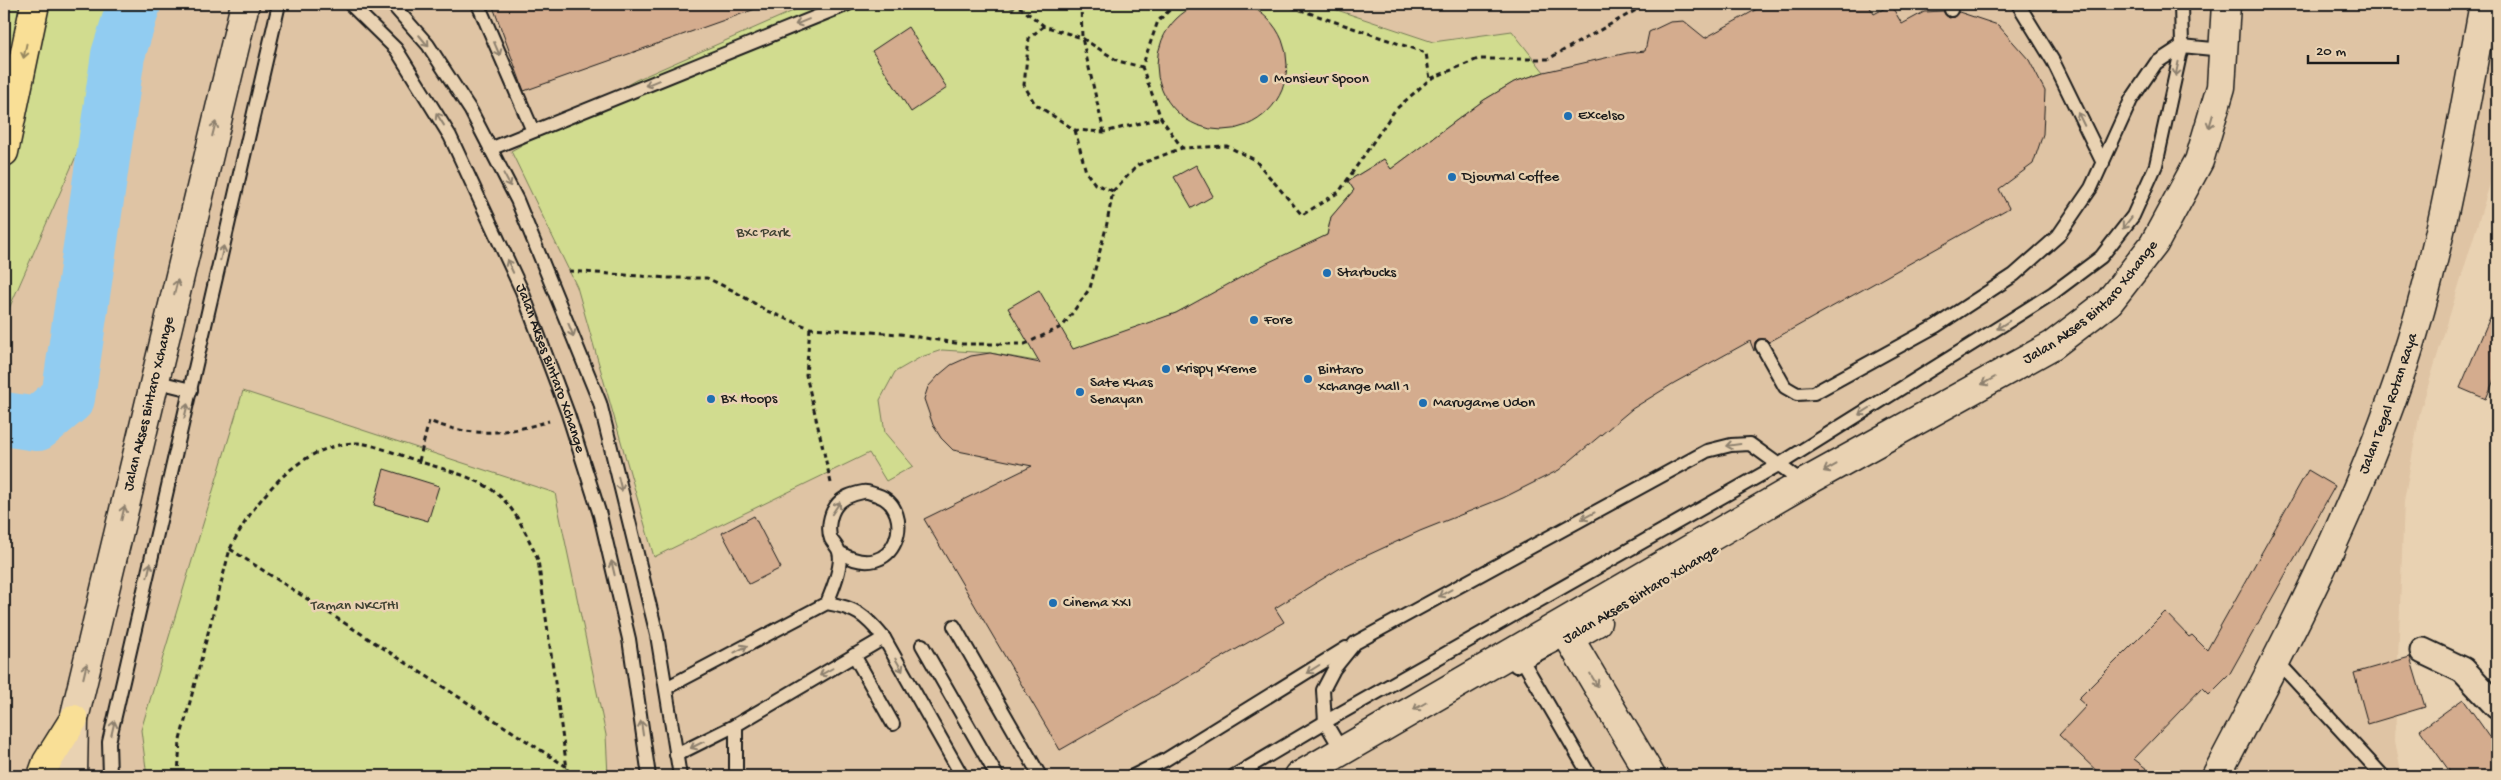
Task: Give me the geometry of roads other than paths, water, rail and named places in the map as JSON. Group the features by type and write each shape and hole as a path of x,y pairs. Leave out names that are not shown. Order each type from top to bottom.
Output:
{"main road":[{"path":"4,152 36,4"},
{"name":"Jalan Akses Bintaro Xchange","path":"73,776 74,719 244,4"},
{"name":"Jalan Akses Bintaro Xchange","path":"1299,776 1804,483 2053,345 2110,302 2154,244 2199,161 2221,87 2226,4"},
{"name":"Jalan Tegal Rotan Raya","path":"2216,776 2277,661 2332,550 2365,472 2403,366 2438,243 2484,4"},
{"name":"Jalan Akses Bintaro Xchange","path":"1569,638 1788,507 1804,483"},
{"path":"1569,638 1651,776"},
{"path":"42,776 50,756 74,719"}],"street":[{"path":"2424,651 2463,670 2497,706"}],"lane":[{"path":"110,776 109,742 280,4"},
{"name":"Jalan Akses Bintaro Xchange","path":"350,4 396,49 450,136 522,291 568,414 600,515 629,639 649,776"},
{"name":"Jalan Akses Bintaro Xchange","path":"392,4 428,46 471,111 517,200 600,402 657,635 680,776"},
{"path":"478,4 533,132"},
{"path":"490,149 848,4"},
{"path":"2018,4 2052,62 2103,163"},
{"path":"1234,776 1325,722 1780,464 2002,326 2053,293 2101,257 2133,216 2156,165 2182,46 2181,4"},
{"path":"1762,346 1785,387 1797,394 1814,392 1936,326 2014,275 2058,236 2092,188 2131,100 2156,63 2182,46 2224,50"},
{"path":"154,381 191,390"},
{"path":"1133,776 1165,760 1355,643 1708,451 1732,445 1750,444 1804,483"},
{"path":"827,604 836,582 839,552 830,538 829,521 836,505 849,495 866,492 882,496 894,508 899,525 896,542 886,555 871,562 854,561 839,552"},
{"path":"666,688 827,604 849,607 868,618 884,638 962,776"},
{"path":"954,626 1040,776"},
{"path":"676,755 736,725 884,638"},
{"name":"Jalan Akses Bintaro Xchange","path":"1462,682 1524,663 1569,638"},
{"path":"1342,751 1325,722 1323,690 1334,669 1355,643"},
{"path":"922,645 997,776"},
{"path":"854,655 893,724"},
{"path":"2277,661 2383,776"},
{"path":"1524,663 1590,776"},
{"path":"736,725 736,776"}],"waterway":[{"path":"4,419 37,424 68,398 118,55 134,4"}],"place":[{"name":"Monsieur Spoon","path":"1264,79"},
{"name":"Excelso","path":"1568,116"},
{"name":"Djournal Coffee","path":"1452,177"},
{"name":"Starbucks","path":"1327,273"},
{"name":"Fore","path":"1254,320"},
{"name":"Krispy Kreme","path":"1166,369"},
{"name":"Bintaro Xchange Mall 1","path":"1308,379"},
{"name":"Sate Khas Senayan","path":"1080,392"},
{"name":"BX Hoops","path":"711,399"},
{"name":"Marugame Udon","path":"1423,403"},
{"name":"Cinema XXI","path":"1053,603"}],"park label":[{"name":"BXc Park","path":"763,233"},
{"name":"Taman NKCTHI","path":"355,606"}]}
